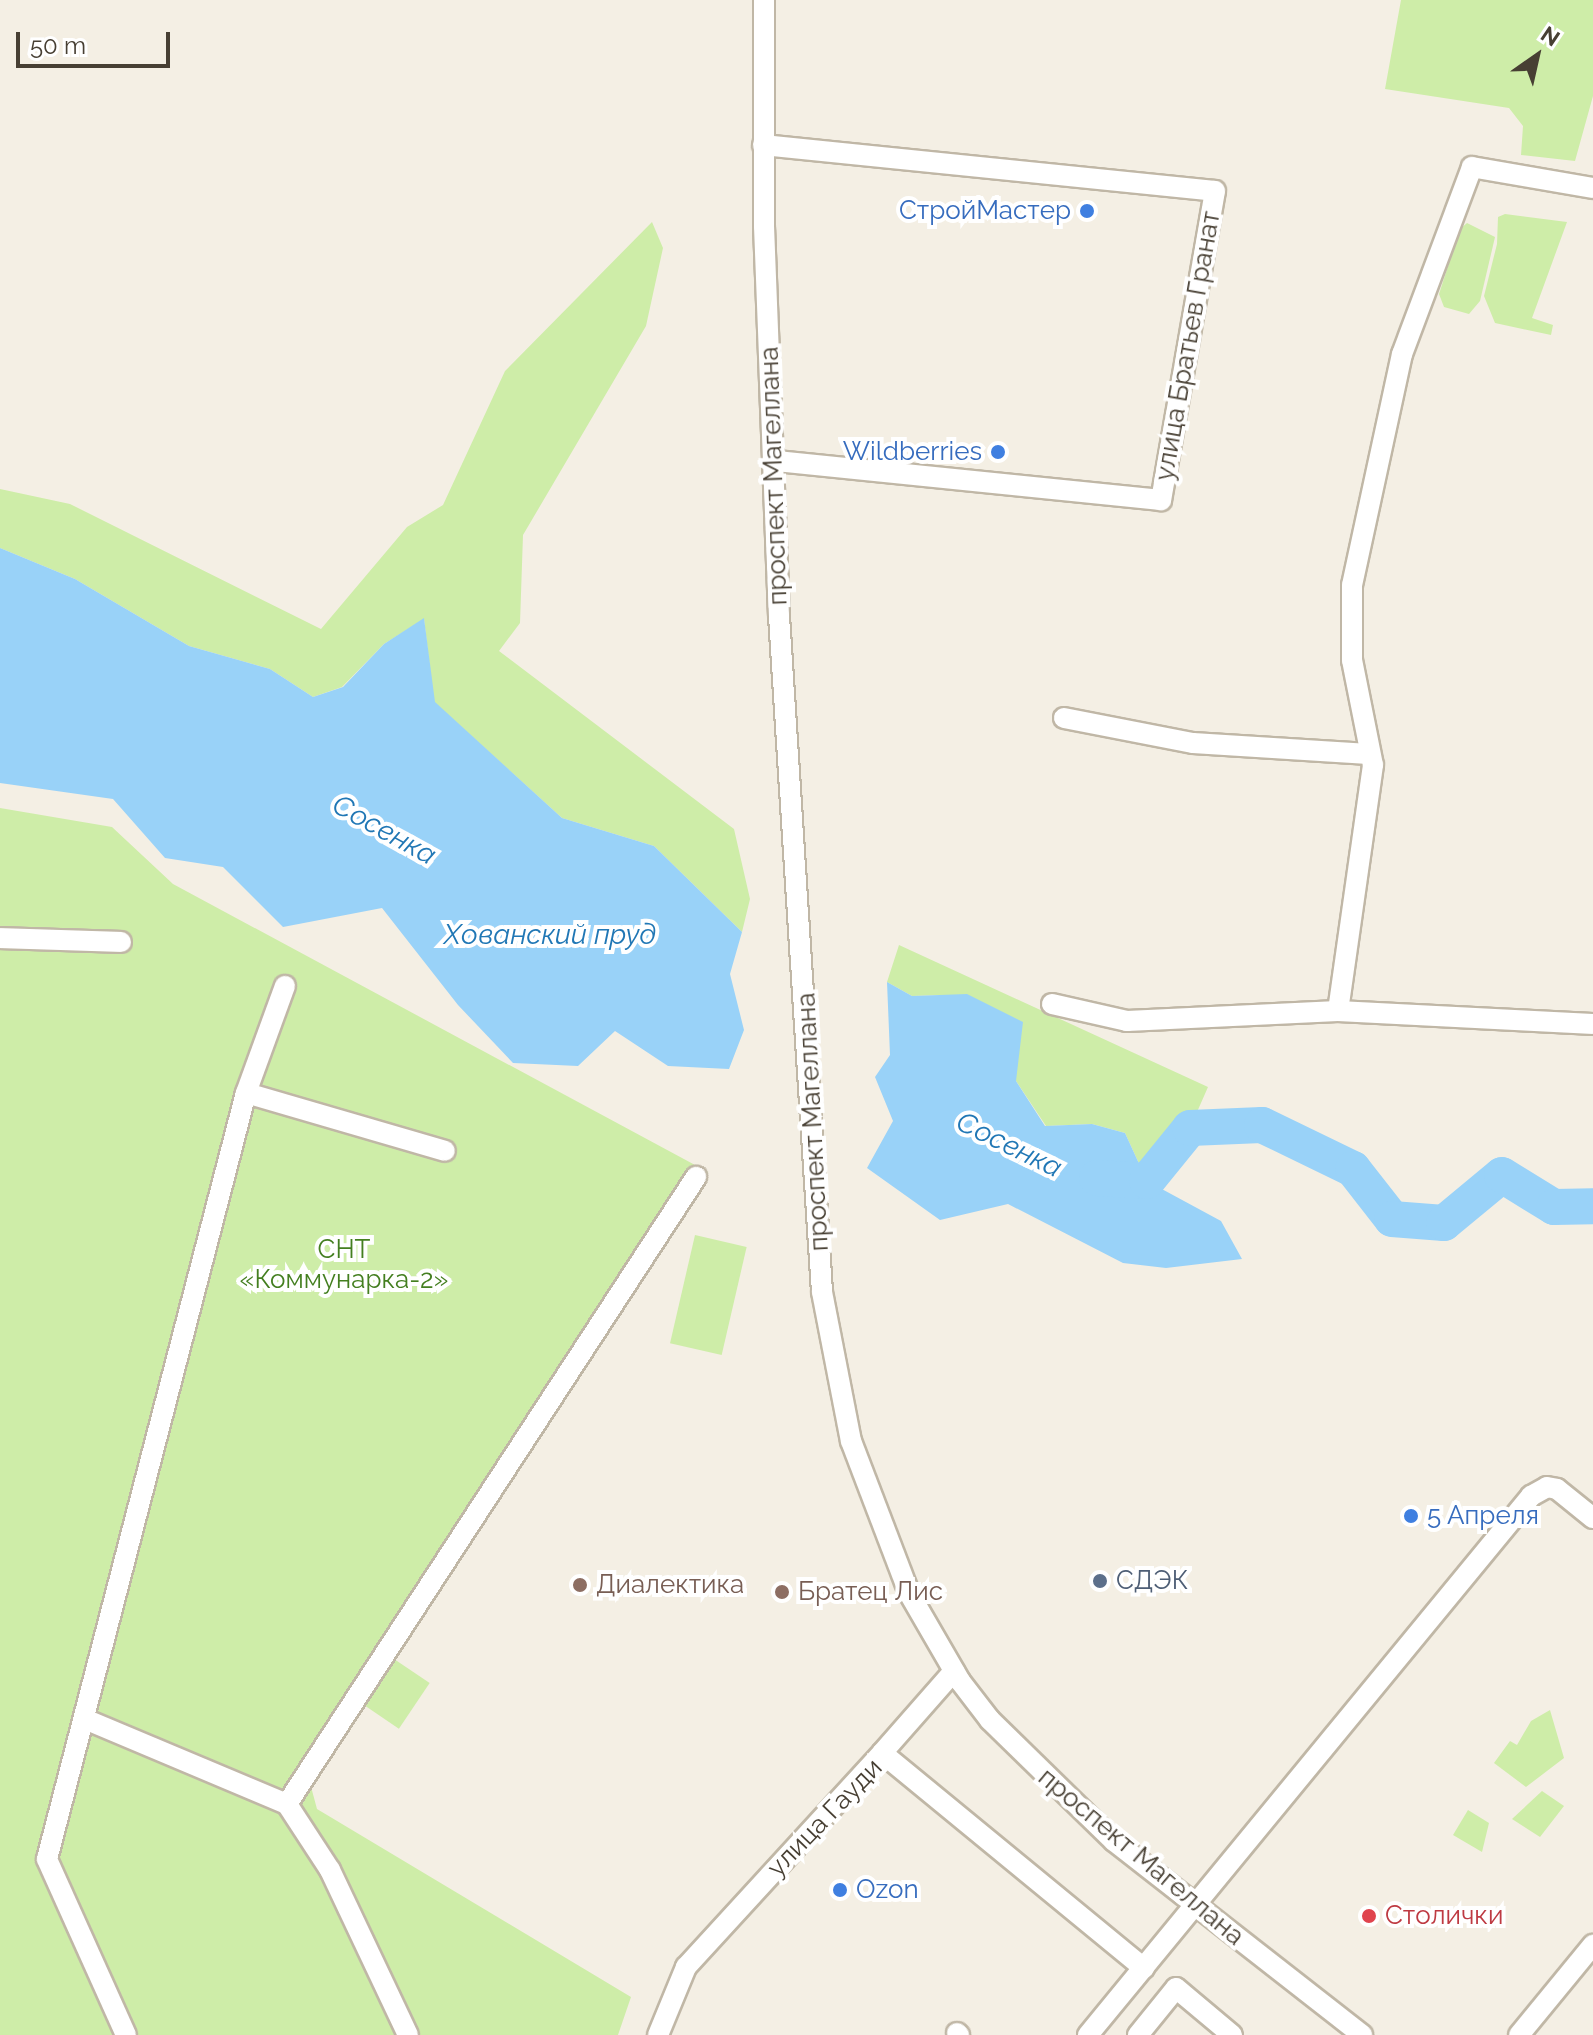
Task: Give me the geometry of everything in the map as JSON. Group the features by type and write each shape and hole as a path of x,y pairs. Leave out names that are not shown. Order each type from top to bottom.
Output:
{"street":[{"name":"проспект Магеллана","path":"764,0 763,145 787,749 829,1342 851,1441 887,1546 954,1671 990,1720 1055,1788 1196,1907 1362,2035"},
{"name":"улица Братьев Гранат","path":"763,145 1215,191 1161,500 774,461"},
{"path":"1338,1011 1373,765 1352,660 1352,585 1402,354 1472,167 1593,188"},
{"path":"1064,718 1193,743 1369,754"},
{"path":"0,939 121,942"},
{"path":"126,2035 47,1859 87,1720 246,1093 285,986"},
{"path":"1052,1004 1127,1021 1338,1011 1593,1024"},
{"path":"246,1093 445,1151"},
{"path":"287,1804 696,1177"},
{"path":"1088,2035 1531,1496 1547,1487 1557,1489 1593,1518"},
{"path":"882,1753 954,1671"},
{"path":"87,1720 287,1804 330,1870 408,2035"},
{"name":"улица Гауди","path":"658,2035 686,1967 882,1753 1144,1968"},
{"path":"1519,2035 1593,1945"},
{"path":"1138,2035 1176,1988 1232,2035"}],"green space":[{"path":"1401,0 1593,0 1593,96 1575,161 1521,155 1523,126 1509,108 1385,89"},
{"path":"1505,214 1567,222 1532,318 1553,325 1551,335 1495,323 1484,296 1497,244 1498,217"},
{"path":"652,222 663,248 646,326 523,535 520,623 499,651 734,829 750,899 742,932 654,846 562,818 434,702 424,619 384,644 342,687 313,697 270,669 189,646 75,579 0,548 0,489 70,504 321,629 407,527 443,505 505,371"},
{"path":"1467,223 1495,237 1480,301 1469,314 1444,307 1439,294 1460,229"},
{"name":"СНТ «Коммунарка-2»","path":"0,808 112,827 173,884 708,1172 310,1783 317,1809 631,1997 618,2035 0,2035"},
{"path":"899,945 1208,1087 1190,1128 1147,1181 1125,1133 1092,1124 1046,1126 1016,1081 943,995 912,996 887,982"},
{"path":"695,1235 747,1247 722,1355 670,1343"},
{"path":"394,1659 430,1683 399,1729 363,1705"},
{"path":"1550,1710 1564,1758 1526,1787 1494,1763 1510,1741 1517,1745 1531,1721"},
{"path":"1542,1791 1564,1806 1540,1837 1512,1819"},
{"path":"1468,1810 1489,1823 1482,1852 1453,1835"}],"water":[{"name":"Хованский пруд","path":"0,548 75,579 189,646 270,669 313,697 343,687 384,644 424,618 435,702 562,818 654,846 742,932 730,974 744,1030 729,1069 668,1066 615,1031 578,1066 513,1063 458,1005 382,908 283,927 223,867 165,858 113,799 0,783"},
{"path":"887,982 912,996 967,994 1023,1022 1016,1081 1045,1126 1092,1124 1125,1133 1147,1181 1221,1221 1242,1259 1166,1268 1123,1263 1008,1204 940,1220 867,1168 893,1121 875,1077 890,1055"}],"waterway":[{"name":"Сосенка","path":"1097,1178 1147,1181 1190,1128 1262,1125 1353,1169 1392,1219 1444,1223 1502,1175 1554,1207 1593,1206"}],"place":[{"name":"СтройМастер","path":"1087,211"},
{"name":"Wildberries","path":"998,452"},
{"name":"5 Апреля","path":"1411,1516"},
{"name":"СДЭК","path":"1100,1581"},
{"name":"Диалектика","path":"580,1585"},
{"name":"Братец Лис","path":"782,1592"},
{"name":"Ozon","path":"840,1890"},
{"name":"Столички","path":"1369,1916"}]}
